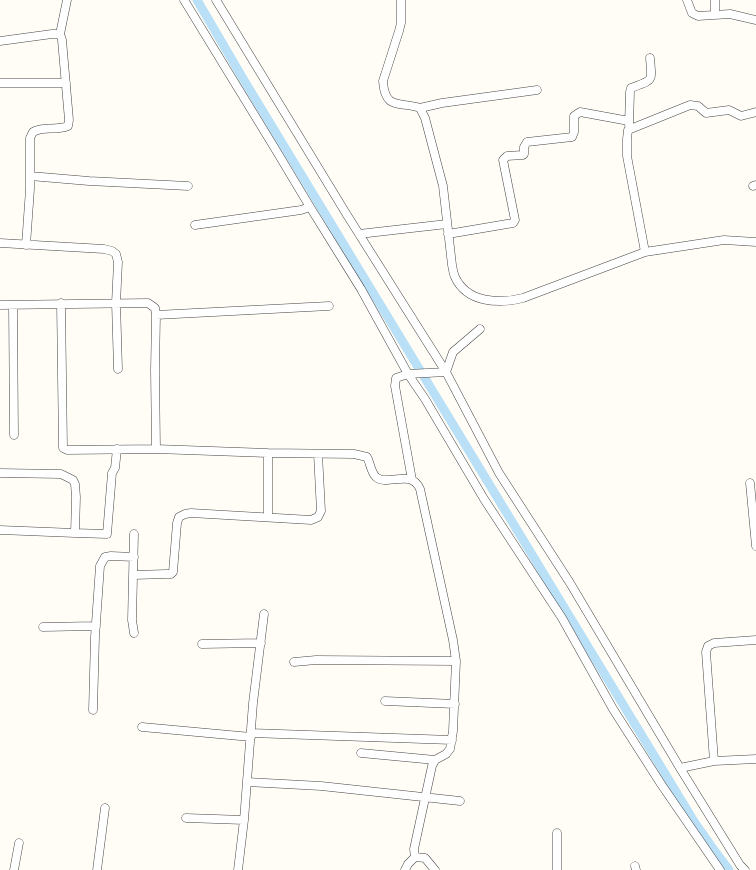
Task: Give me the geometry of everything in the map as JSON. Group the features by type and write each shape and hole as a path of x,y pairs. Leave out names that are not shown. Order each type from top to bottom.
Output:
{"street":[{"path":"26,245 30,176 30,138 32,132 38,129 62,128 68,126 69,120 66,83 62,40 60,34 67,0"},
{"path":"184,0 361,289 484,499 562,618 613,709 661,784 720,870"},
{"path":"216,0 443,372 499,473 570,583 680,768 740,865 745,870"},
{"path":"401,0 401,23 383,81 384,91 388,100 396,104 412,105 420,108 442,103 537,90"},
{"path":"687,0 692,13 698,16 722,13 756,20"},
{"path":"715,0 715,15"},
{"path":"0,41 60,34"},
{"path":"645,252 627,156 626,143 631,88 646,83 652,77 650,58"},
{"path":"0,83 66,83"},
{"path":"628,130 690,105 698,106 706,113 729,110 741,116 756,112"},
{"path":"420,108 425,118 443,186 452,265 455,277 465,290 477,297 490,301 507,302 523,298 645,252 724,240 756,242"},
{"path":"448,234 513,224 515,220 503,160 507,156 524,154 526,142 572,137 574,132 574,116 580,112 629,121"},
{"path":"30,176 89,181 188,186"},
{"path":"195,225 301,210 310,207"},
{"path":"359,234 447,224"},
{"path":"0,243 104,249 112,251 116,254 118,262 116,303 118,369"},
{"path":"61,303 63,448 67,450 156,449 354,454 367,457 374,476 379,479 412,480 418,484 453,640 456,661 452,740 450,749 446,754 435,760 361,753"},
{"path":"0,304 148,303 154,308 156,315 156,449"},
{"path":"13,305 14,435"},
{"path":"156,315 329,306"},
{"path":"443,372 453,352 480,329"},
{"path":"412,480 395,386 396,378 412,374 443,372"},
{"path":"0,530 107,534 112,473 116,468 117,449"},
{"path":"268,453 268,517"},
{"path":"134,574 171,574 173,572 177,523 179,517 185,514 192,513 311,520 318,517 320,511 318,454"},
{"path":"0,473 61,474 73,480 75,484 76,497 75,533"},
{"path":"750,483 756,546"},
{"path":"134,534 132,620 134,633"},
{"path":"93,710 100,566 105,557 134,557"},
{"path":"238,870 244,820 253,702 264,614"},
{"path":"43,627 96,626"},
{"path":"714,760 706,652 708,646 714,643 756,640"},
{"path":"202,644 261,643"},
{"path":"294,662 316,660 456,661"},
{"path":"385,701 455,704"},
{"path":"142,727 251,735 452,740"},
{"path":"680,768 714,760 756,759"},
{"path":"415,857 414,848 432,766 435,760"},
{"path":"247,782 321,786 460,802"},
{"path":"97,870 105,808"},
{"path":"186,818 244,820"},
{"path":"557,833 557,870"},
{"path":"14,870 19,843"},
{"path":"405,870 408,864 415,857"},
{"path":"415,857 425,858 435,870"}],"waterway":[{"path":"197,0 245,82 695,823 729,870"}]}
